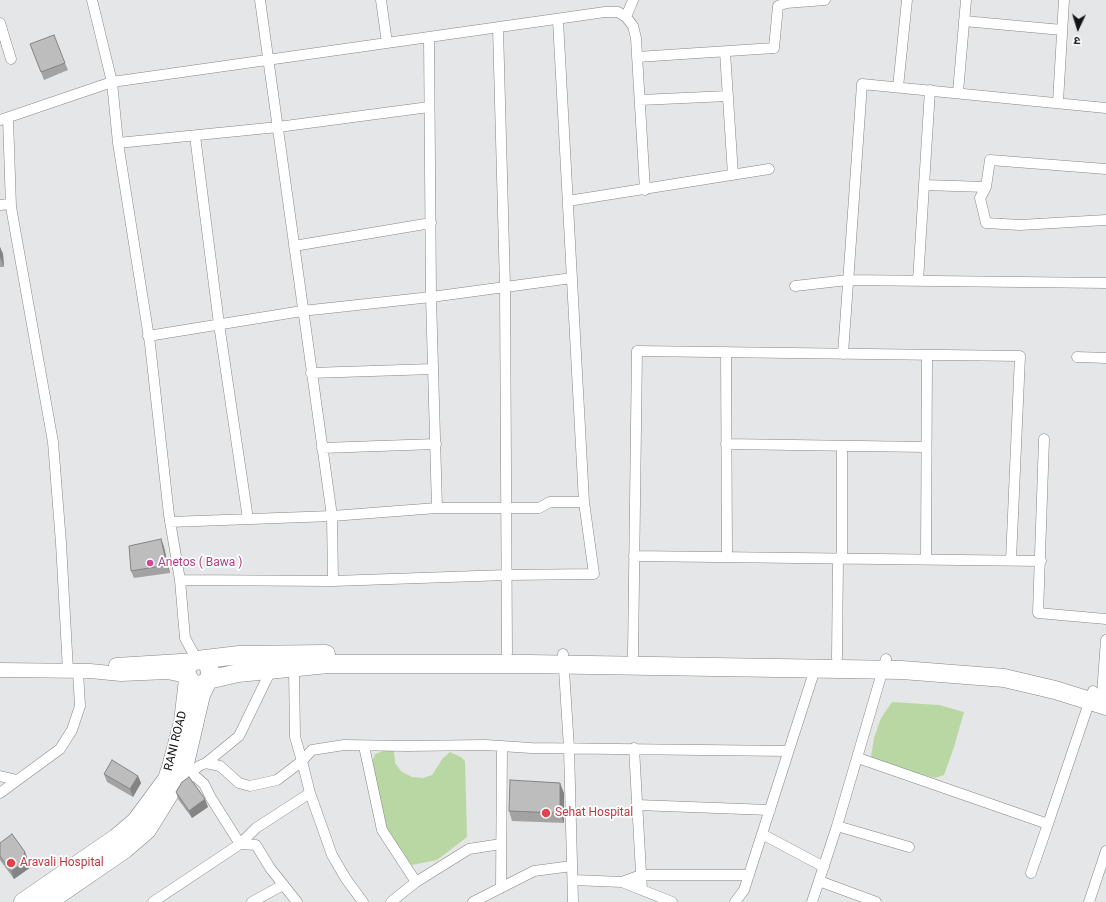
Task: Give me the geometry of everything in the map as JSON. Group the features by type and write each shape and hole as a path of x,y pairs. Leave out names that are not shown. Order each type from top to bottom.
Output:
{"highway":[{"path":"885,664 837,658 633,655 564,660 508,653 239,655 197,660 191,663 187,668 186,674 188,679 198,685 203,684 208,680 238,673 328,664 564,660 815,668 885,664 1006,668 1058,679 1099,698"},
{"path":"48,902 125,849 146,830 177,770 201,696 211,675 205,661 197,660"},
{"name":"RANI ROAD","path":"24,902 116,838 136,821 167,778 177,770 188,679"}],"street":[{"path":"79,671 117,665 197,660 186,638 180,580 170,522 148,336 118,143 112,82 92,0"},
{"path":"260,0 302,311 332,516 333,581"},
{"path":"381,0 387,43"},
{"path":"626,17 633,0"},
{"path":"638,57 774,48 778,6 786,3 825,0"},
{"path":"898,87 907,0"},
{"path":"958,92 966,0"},
{"path":"1058,102 1064,0"},
{"path":"0,793 60,749 72,730 80,706 79,671 62,559 53,442 11,204 4,119 112,82 268,58 558,20 605,12 618,12 626,17 633,26 638,57 645,190"},
{"path":"180,580 333,581 507,575 594,574 584,502 558,20"},
{"path":"964,21 1062,30"},
{"path":"0,23 11,59"},
{"path":"498,28 505,286 508,653"},
{"path":"429,37 431,297 437,508"},
{"path":"725,52 733,175"},
{"path":"843,354 862,84 958,92 1106,108"},
{"path":"918,281 930,90"},
{"path":"640,100 728,96"},
{"path":"118,143 278,127 429,107"},
{"path":"195,136 219,324 248,519"},
{"path":"1106,169 990,160 986,187 980,198 986,223 1020,224 1106,220"},
{"path":"568,201 645,190 769,169"},
{"path":"924,185 986,187"},
{"path":"0,205 11,204"},
{"path":"294,246 431,224"},
{"path":"148,336 302,311 431,297 572,278"},
{"path":"795,286 848,280 1106,283"},
{"path":"633,655 637,351 1020,356 1011,560"},
{"path":"726,352 727,557"},
{"path":"926,559 927,355"},
{"path":"1077,357 1106,358"},
{"path":"311,373 433,370"},
{"path":"1044,439 1038,613 1106,619"},
{"path":"322,448 436,444"},
{"path":"726,444 926,447"},
{"path":"837,658 842,446"},
{"path":"170,522 332,516 437,508 539,508 550,502 584,502"},
{"path":"634,556 1041,560"},
{"path":"1031,873 1048,824 1099,698 1106,640"},
{"path":"564,660 569,748 573,902"},
{"path":"812,902 858,758 885,664"},
{"path":"294,668 295,737 310,793 332,855 346,879 363,902"},
{"path":"735,902 744,890 815,668"},
{"path":"0,670 79,671 121,674 167,672 182,675 188,679"},
{"path":"177,770 193,771 206,763 239,736 271,670"},
{"path":"206,763 220,766 239,783 250,786 277,780 302,761 312,750 344,745 788,751"},
{"path":"364,746 382,830 416,882"},
{"path":"501,888 502,746"},
{"path":"634,748 642,890"},
{"path":"858,758 1048,824"},
{"path":"177,770 196,777 204,784 210,798 240,844"},
{"path":"0,776 18,780"},
{"path":"153,902 240,844 256,828 310,793"},
{"path":"637,805 770,810"},
{"path":"837,826 909,847"},
{"path":"762,834 824,866"},
{"path":"240,844 256,845 283,885 297,902"},
{"path":"390,902 416,882 469,849 501,844"},
{"path":"1089,902 1106,851"},
{"path":"473,902 534,871 572,866"},
{"path":"622,882 641,875 749,875"},
{"path":"573,880 622,882 672,902"},
{"path":"819,881 876,902"},
{"path":"252,902 283,885"}],"green space":[{"path":"892,702 939,705 964,712 944,775 935,778 884,765 871,757 874,738 881,718"},
{"path":"384,751 394,751 395,763 402,772 412,777 423,778 432,775 443,758 450,752 461,757 465,761 467,837 437,860 412,865 397,850 387,834 372,778 373,760 375,754"}],"building":[{"path":"54,35 65,63 41,72 30,44"},
{"name":"Anetos ( Bawa )","path":"161,539 167,565 131,571 129,546"},
{"path":"112,760 138,776 130,789 104,774"},
{"path":"189,777 205,799 189,811 176,792 182,782"},
{"path":"510,780 560,783 560,813 509,811"},
{"path":"12,834 25,852 24,853 28,860 11,871 0,856 0,843"}],"place":[{"name":"Anetos ( Bawa )","path":"150,563"},
{"name":"Sehat Hospital","path":"546,813"},
{"name":"Aravali Hospital","path":"11,863"}]}
